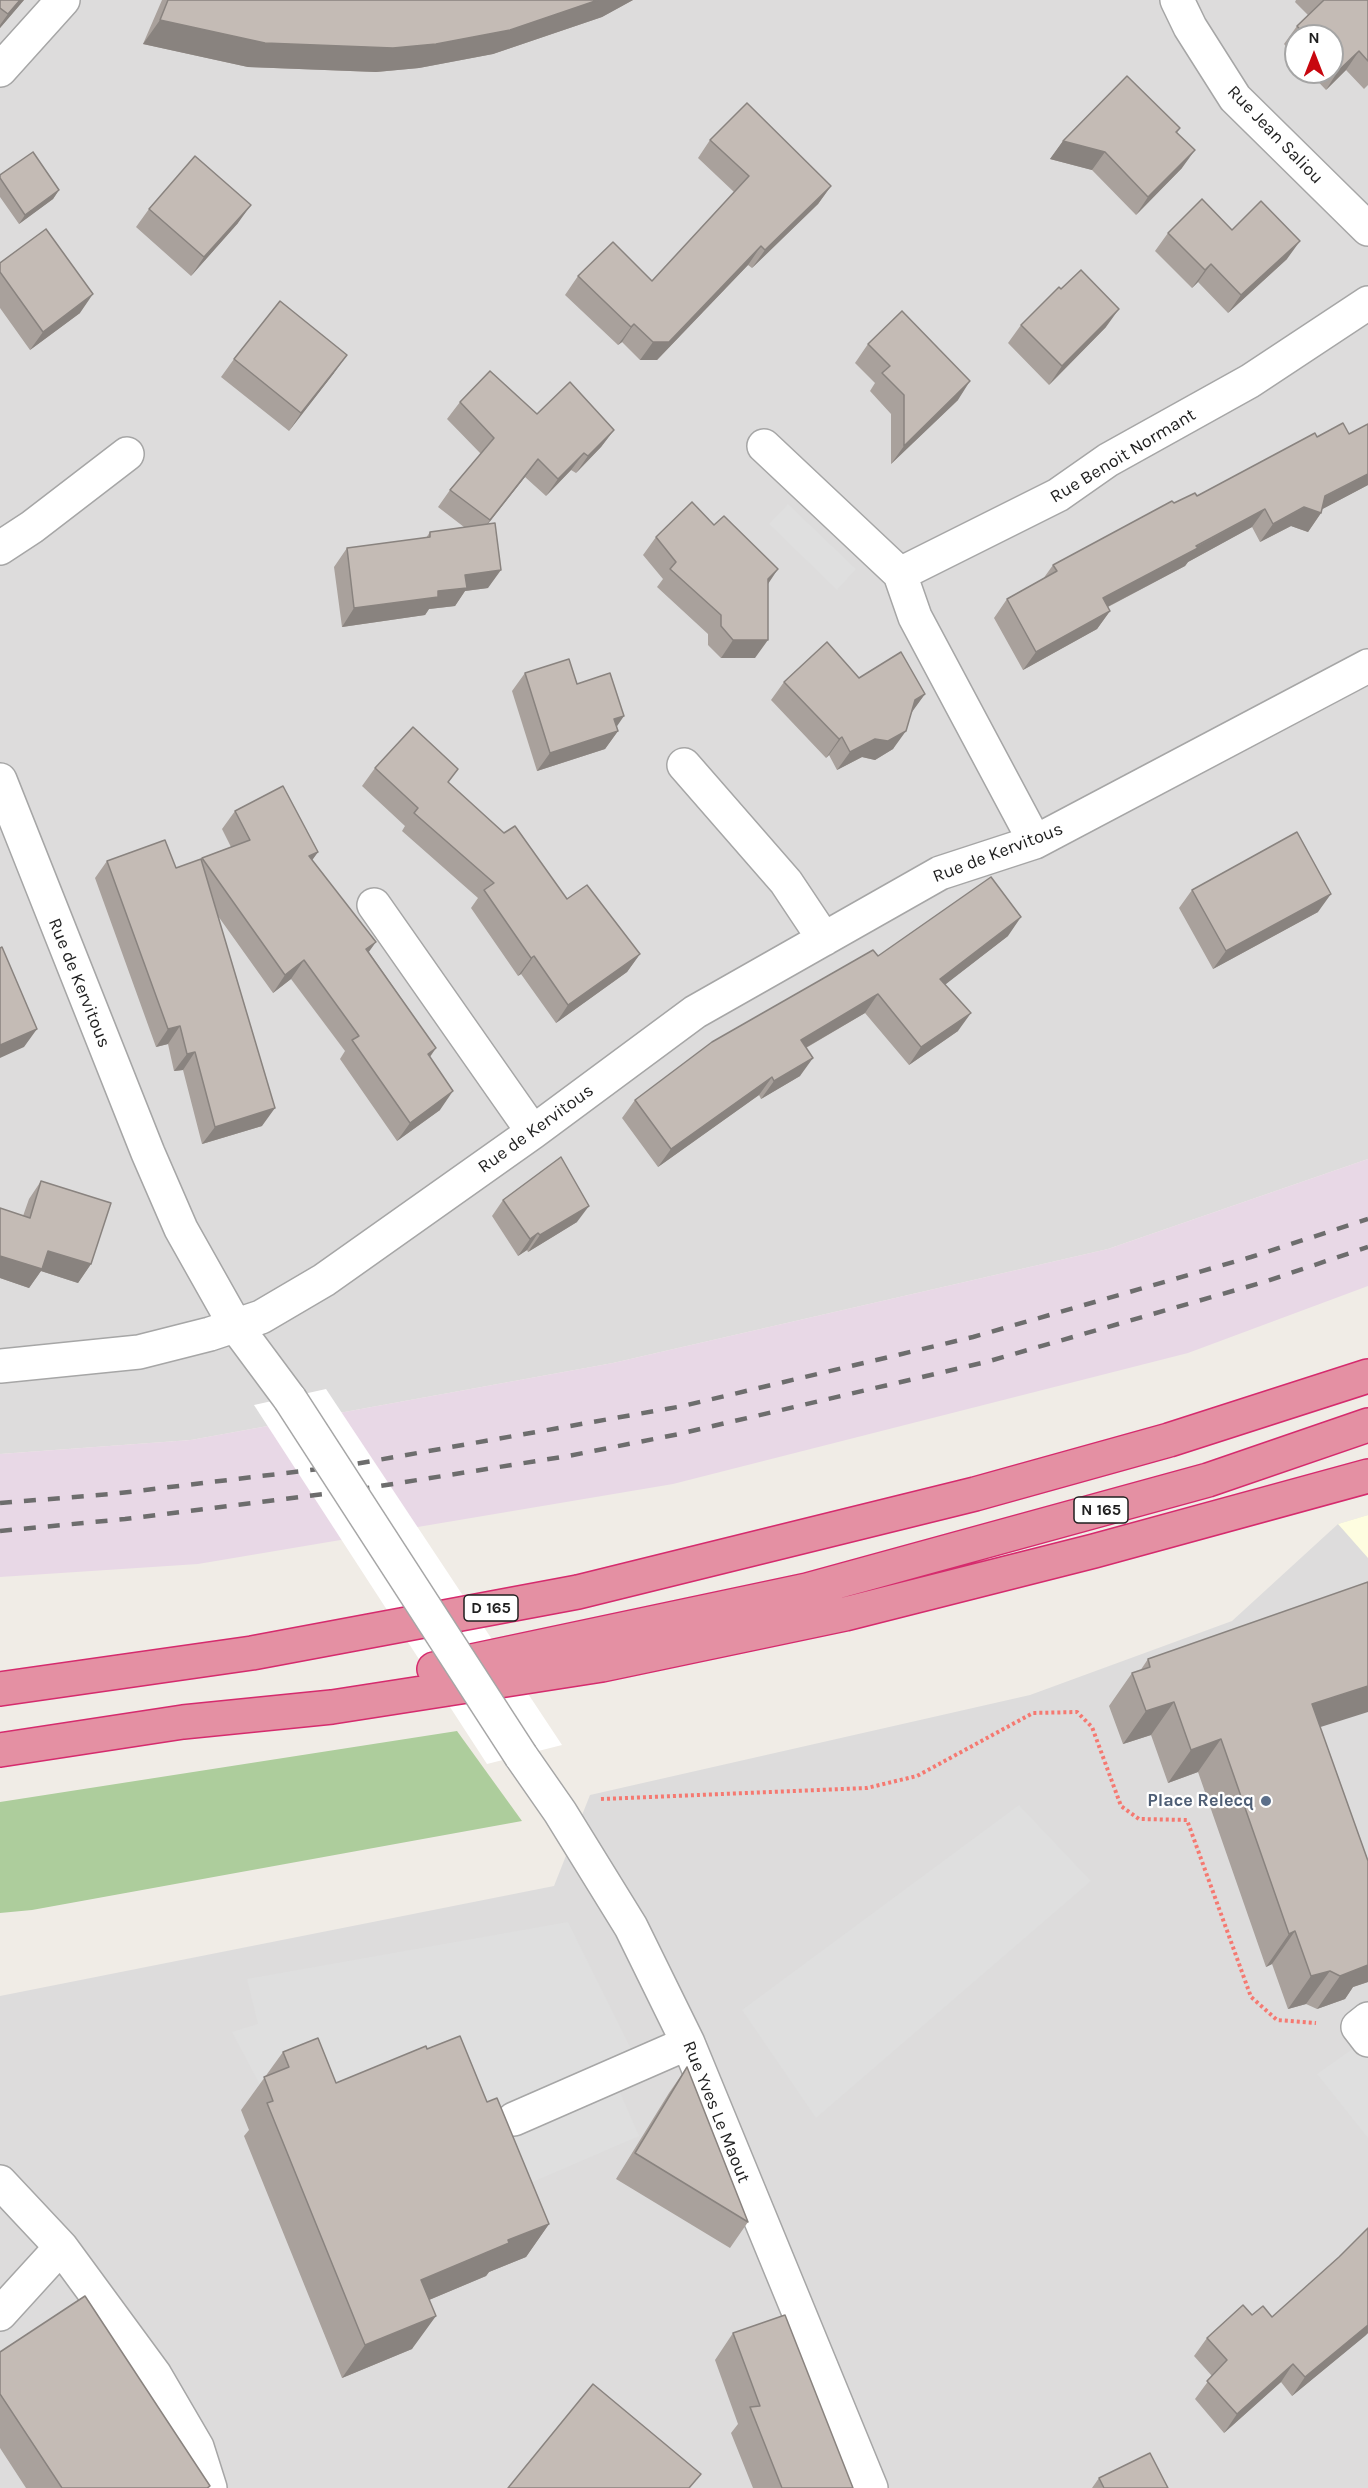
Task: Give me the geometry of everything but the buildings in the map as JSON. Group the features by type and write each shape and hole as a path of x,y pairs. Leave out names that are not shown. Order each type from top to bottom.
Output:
{"highway":[{"path":"1169,1440 1368,1352"},
{"path":"1169,1440 1368,1376"},
{"name":"N 165","path":"183,1722 807,1590 993,1541 1208,1480 1368,1425"},
{"name":"D 165","path":"0,1689 252,1653 578,1592 975,1494 1169,1440"},
{"path":"0,1750 183,1722 332,1707 602,1665 845,1614 1094,1551 1368,1476"}],"street":[{"name":"Rue Jean Saliou","path":"1177,0 1190,27 1235,98 1368,229"},
{"path":"0,70 63,1"},
{"name":"Rue Benoit Normant","path":"900,574 1058,495 1108,460 1250,381 1368,303"},
{"path":"764,446 900,574 915,617 1035,842"},
{"path":"0,548 32,527 127,454"},
{"name":"Rue de Kervitous","path":"0,780 148,1153 181,1229 235,1325 261,1317 324,1280 533,1132 695,1012 940,873 1035,842 1368,666"},
{"path":"684,765 786,882 824,939"},
{"path":"374,905 533,1132"},
{"path":"0,1366 139,1352 235,1325"},
{"name":"Rue Yves Le Maout","path":"235,1325 290,1399 521,1756 560,1812 631,1927 688,2043 870,2488"},
{"path":"514,2119 688,2043"},
{"path":"0,2182 61,2247 155,2375 197,2447 210,2488"},
{"path":"0,2314 61,2247"}],"path":[{"path":"560,1812 608,1797 867,1788 917,1776 1033,1713 1077,1713 1092,1727 1121,1806 1139,1819 1187,1820 1251,1997 1277,2020 1365,2029"}],"shaded area":[{"path":"0,0 1368,0 1368,1159 1108,1249 613,1363 191,1440 0,1454"},
{"path":"788,504 856,569 837,590 769,524"},
{"path":"1368,1159 1368,1286 1188,1353 673,1484 198,1564 0,1577 0,1454 191,1440 613,1363 1108,1249"},
{"path":"1368,1515 1368,2488 0,2488 0,1996 554,1886 590,1795 1030,1695 1232,1621 1338,1524"},
{"path":"1368,1515 1368,1558 1338,1524"},
{"path":"1019,1805 1091,1881 816,2118 742,2010"},
{"path":"568,1922 631,2049 606,2060 639,2136 500,2196 313,2116 260,2085 232,2032 258,2024 247,1979"},
{"path":"1368,2038 1368,2138 1317,2074"}],"green space":[{"path":"457,1731 522,1821 32,1910 0,1913 0,1802"}],"pier":[{"path":"326,1389 562,1745 487,1764 254,1405"}],"railway":[{"path":"0,1503 112,1494 344,1466 683,1406 973,1337 1251,1257 1368,1219"},
{"path":"0,1531 125,1519 355,1490 568,1456 679,1434 986,1362 1264,1282 1368,1247"}],"place":[{"name":"Place Relecq","path":"1266,1801"}]}
